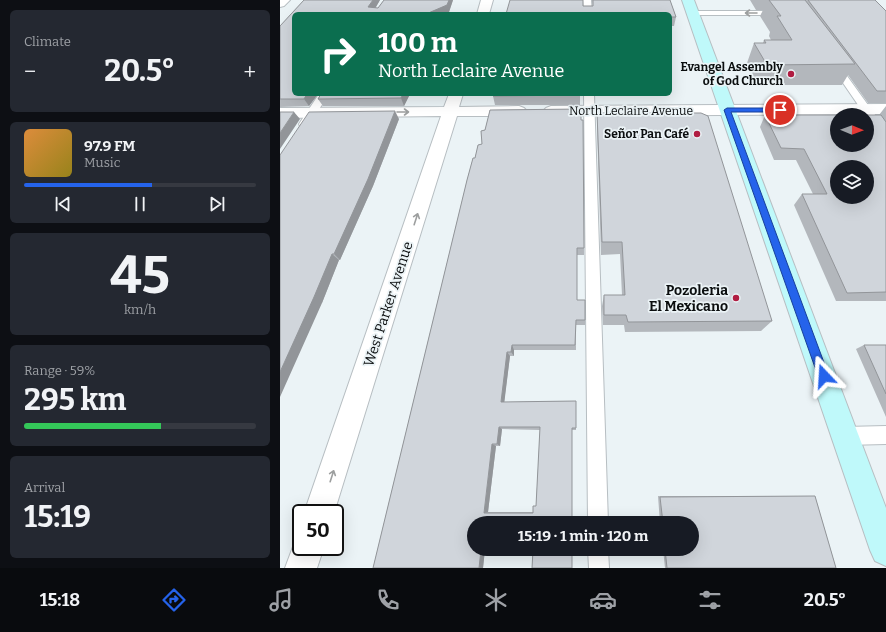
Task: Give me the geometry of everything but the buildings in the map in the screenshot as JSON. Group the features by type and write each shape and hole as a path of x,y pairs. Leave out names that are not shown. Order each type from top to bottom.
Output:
{"main road":[{"path":"688,0 884,540"}],"street":[{"path":"280,4 284,0"},
{"path":"484,12 487,0"},
{"name":"North Leclaire Avenue","path":"280,113 454,103 590,111 830,109"},
{"name":"West Parker Avenue","path":"323,504 454,103"},
{"name":"North Leclaire Avenue","path":"874,109 886,109"},
{"path":"302,568 305,556"}],"lane":[{"path":"588,0 588,12"},
{"path":"693,13 788,14 779,0"},
{"path":"789,0 798,13"},
{"path":"829,57 865,108"},
{"path":"297,134 323,96"},
{"path":"589,96 598,516"},
{"path":"874,120 886,137"},
{"path":"845,436 886,435"},
{"path":"598,556 599,568"}],"place":[{"name":"Evangel Assembly of God Church","path":"791,74"},
{"name":"Señor Pan Café","path":"697,134"},
{"name":"Pozoleria El Mexicano","path":"736,298"}],"route":[{"path":"780,110 727,110 824,376"}]}
